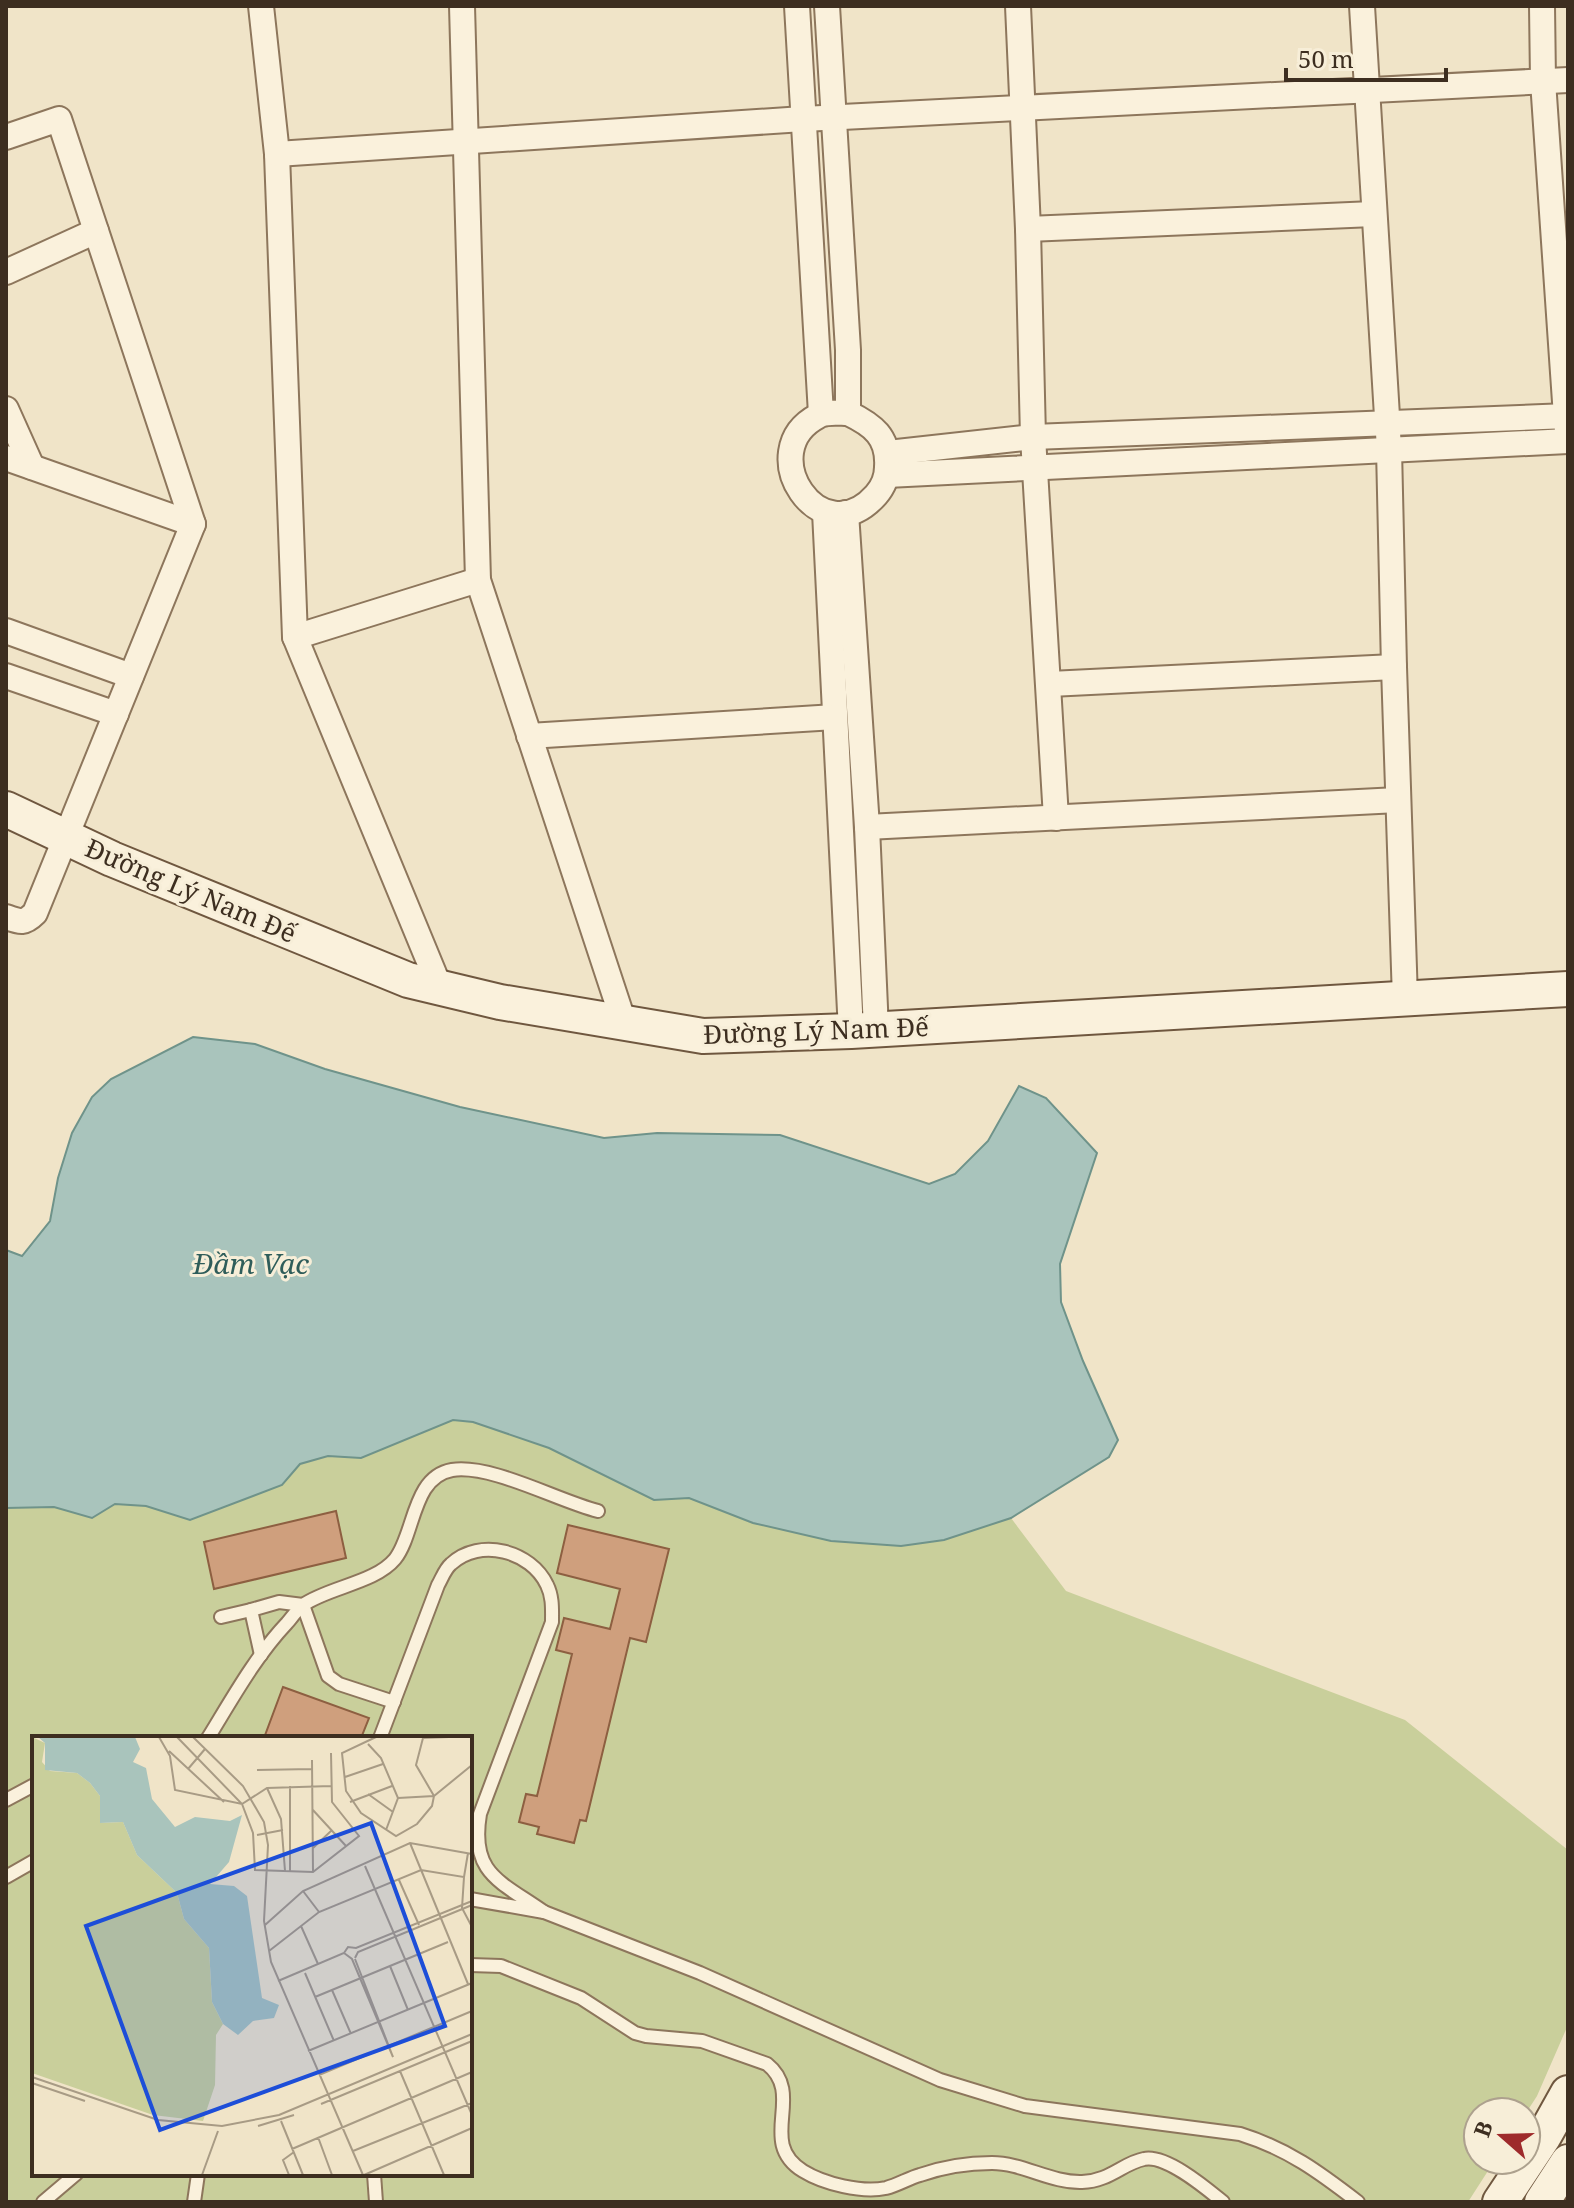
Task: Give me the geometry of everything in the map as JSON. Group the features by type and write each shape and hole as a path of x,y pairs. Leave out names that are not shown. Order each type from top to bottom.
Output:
{"street":[{"path":"261,6 277,154 295,637 440,988"},
{"path":"462,6 478,580 624,1023"},
{"path":"797,6 821,414"},
{"path":"827,6 848,350 848,413"},
{"path":"1018,6 1033,437 1056,818"},
{"path":"1362,6 1389,449 1405,999"},
{"path":"888,464 1037,469 1568,441 1543,81 1542,6"},
{"path":"277,154 803,119 1568,80"},
{"path":"6,137 59,119 193,524 35,913 21,923 6,917"},
{"path":"1028,229 1373,214"},
{"path":"6,272 96,231"},
{"path":"6,409 32,467"},
{"path":"848,413 876,429 884,440 888,464 875,497 836,513 808,502 795,485 790,465 793,444 804,426 821,414 848,413"},
{"path":"888,464 1033,437 1567,416"},
{"path":"6,458 193,524"},
{"path":"836,513 835,717 864,1031"},
{"path":"836,513 867,827 864,1031"},
{"path":"295,637 478,580"},
{"path":"6,631 131,676"},
{"path":"1050,684 1394,667"},
{"path":"6,676 116,714"},
{"path":"529,736 835,717"},
{"path":"867,827 1398,800"},
{"name":"Đường Lý Nam Đế","path":"6,809 127,865 408,980 500,1002 703,1036 864,1031 1568,989"},
{"path":"1500,2202 1568,2093"},
{"path":"1542,2202 1568,2162"}],"lane":[{"path":"209,1736 270,1641 303,1605 386,1568 397,1556 418,1503 439,1475 451,1470 471,1470 598,1511"},
{"path":"381,1736 438,1585 449,1566 460,1557 494,1549 527,1561 539,1572 548,1587 552,1622 480,1814 476,1838 482,1863 498,1880 544,1912"},
{"path":"221,1617 279,1602 303,1605"},
{"path":"303,1605 328,1676 339,1684 394,1702"},
{"path":"251,1610 261,1655"},
{"path":"6,1800 32,1786"},
{"path":"6,1877 32,1862"},
{"path":"472,1899 544,1912 700,1973 940,2080 1025,2106 1240,2134 1274,2144 1306,2162 1358,2202"},
{"path":"472,1965 501,1966 581,1998 635,2033 702,2041 767,2064 775,2070 782,2084 784,2095 780,2135 784,2152 803,2171 824,2180 853,2187 882,2189 947,2167 994,2163 1078,2182 1093,2181 1144,2158 1177,2169 1223,2202"},
{"path":"43,2202 74,2176"},
{"path":"194,2202 198,2176"},
{"path":"374,2176 376,2202"}],"green space":[{"path":"453,1420 473,1422 549,1448 654,1499 689,1498 753,1523 831,1541 901,1546 944,1540 1011,1518 1066,1591 1405,1720 1568,1850 1568,2025 1537,2096 1462,2096 1462,2176 1485,2176 1468,2202 6,2202 6,1508 54,1507 92,1518 115,1504 146,1506 190,1520 282,1485 300,1464 328,1456 361,1458"}],"water":[{"name":"Đầm Vạc","path":"193,1037 255,1044 325,1069 460,1107 604,1138 657,1133 780,1135 929,1184 955,1174 988,1141 1019,1086 1046,1098 1097,1153 1060,1264 1061,1302 1118,1440 1109,1457 1011,1518 944,1540 901,1546 831,1541 753,1523 689,1498 654,1500 549,1448 473,1422 453,1420 361,1458 328,1456 300,1464 282,1485 190,1520 146,1506 115,1504 92,1518 54,1507 6,1508 6,1250 22,1256 50,1221 58,1178 72,1133 92,1097 111,1079"}],"building":[{"path":"336,1511 346,1558 214,1589 204,1542"},
{"path":"568,1525 669,1549 646,1642 630,1638 586,1821 580,1820 574,1843 537,1834 539,1827 519,1822 526,1794 537,1796 572,1654 556,1650 564,1618 610,1629 620,1589 557,1573"},
{"path":"283,1687 369,1718 362,1736 265,1736"}]}
